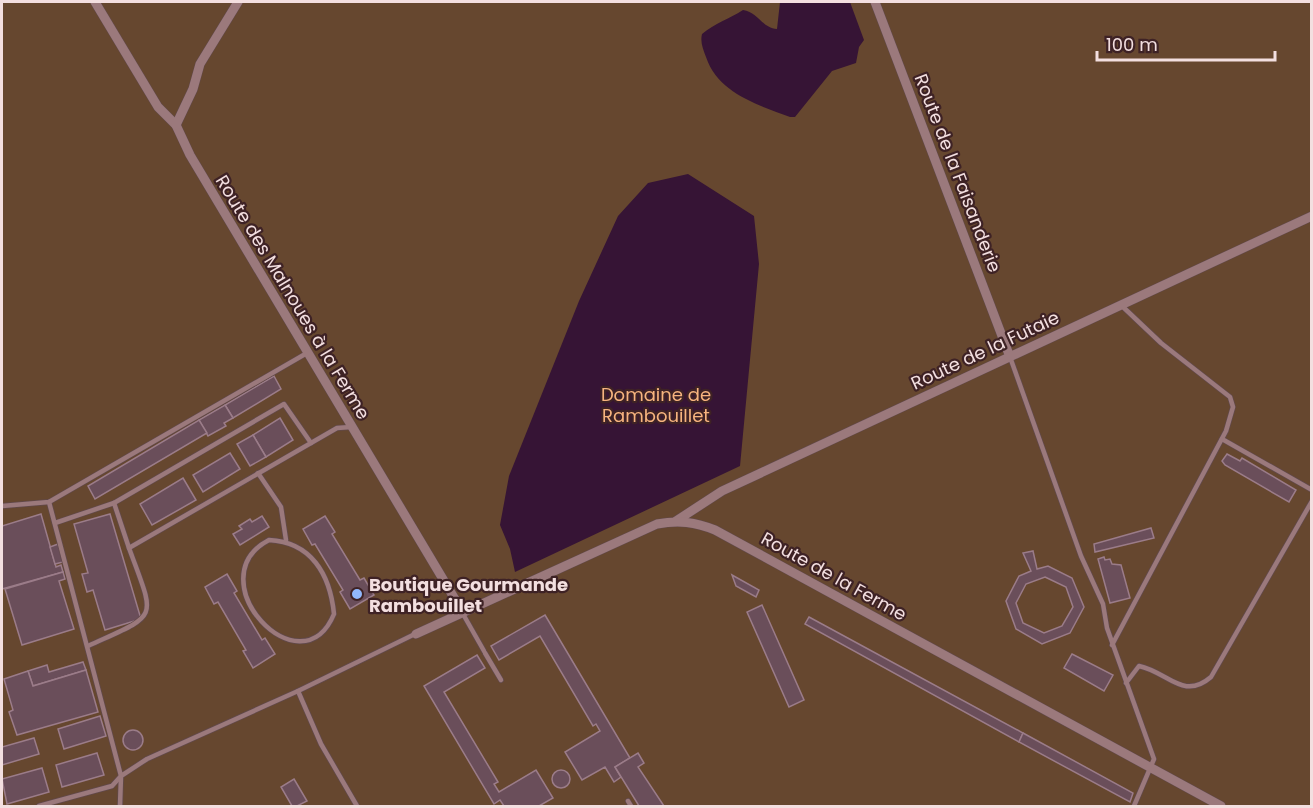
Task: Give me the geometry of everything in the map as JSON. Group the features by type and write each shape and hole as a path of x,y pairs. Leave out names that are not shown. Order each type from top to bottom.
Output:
{"street":[{"name":"Route des Malnoues à la Ferme","path":"94,2 158,107 176,125 190,155 462,611"},
{"path":"176,125 193,88 200,64 238,2"},
{"name":"Route de la Faisanderie","path":"875,2 1010,357"},
{"name":"Route de la Futaie","path":"676,521 722,491 1311,216"},
{"name":"Route de la Ferme","path":"416,634 462,611 657,524 676,521 698,523 715,530 1221,807"}],"lane":[{"path":"1112,645 1222,439 1231,417 1230,396 1161,342 1120,304"},
{"path":"2,506 49,502 307,353"},
{"path":"1010,357 1081,556 1103,604 1112,645 1154,759 1134,807"},
{"path":"55,523 114,503 284,404 311,443"},
{"path":"129,548 337,428 351,427"},
{"path":"1222,439 1311,490"},
{"path":"258,473 281,507 286,540"},
{"path":"1126,683 1138,666 1152,669 1186,687 1200,687 1211,677 1311,501"},
{"path":"49,502 121,776 120,807"},
{"path":"88,646 142,621 148,613 147,598 114,503"},
{"path":"269,540 286,540 300,546 320,569 333,603 334,614 329,626 322,634 309,640 287,641 265,625 250,604 242,578 249,555 258,545 269,540"},
{"path":"462,611 501,680"},
{"path":"39,807 112,786 121,776 147,759 298,691 416,634"},
{"path":"298,691 321,744 357,807"}],"green space":[{"name":"Domaine de Rambouillet","path":"2,2 1311,2 1311,806 2,806"}],"shaded area":[{"path":"780,2 850,2 864,40 859,47 856,63 832,71 795,117 753,102 729,89 712,69 702,43 702,34 743,10 753,14 767,26 777,29"},
{"path":"688,174 754,216 759,264 740,466 515,572 510,549 500,525 509,476 579,301 618,216 648,183"}],"building":[{"path":"274,376 281,389 233,418 225,405"},
{"path":"225,405 233,418 224,423 226,426 208,436 199,420"},
{"path":"280,418 293,440 266,457 253,435"},
{"path":"199,420 207,433 95,499 88,486"},
{"path":"253,435 266,457 250,466 237,444"},
{"path":"230,453 240,469 203,492 193,475"},
{"path":"1227,454 1240,461 1242,458 1296,490 1289,502 1225,465 1222,461"},
{"path":"183,478 196,500 152,525 140,504"},
{"path":"41,514 56,567 61,565 63,572 2,589 2,526"},
{"path":"110,514 141,619 105,630 93,590 87,592 82,574 88,573 74,524"},
{"path":"262,516 269,527 240,545 233,534 242,529 239,526 250,519 252,522"},
{"path":"325,516 335,532 332,534 360,580 364,578 374,595 350,609 340,592 343,590 315,544 312,545 303,529"},
{"path":"1151,528 1154,538 1095,552 1094,544"},
{"path":"58,544 63,562 55,564 50,547"},
{"path":"1033,551 1037,569 1048,566 1072,578 1084,607 1070,633 1042,644 1016,629 1006,601 1019,576 1031,571 1023,553","holes":["1045,577 1066,587 1073,607 1062,626 1044,633 1023,623 1016,603 1026,584"]},
{"path":"1104,557 1105,560 1110,559 1112,564 1121,565 1130,598 1110,603 1098,559"},
{"path":"63,572 65,579 59,581 74,629 22,645 5,589"},
{"path":"227,574 237,591 234,593 262,640 265,638 275,654 253,668 243,651 246,650 218,602 214,604 205,587"},
{"path":"732,575 759,590 756,597 736,586"},
{"path":"762,605 804,700 789,707 747,612"},
{"path":"545,615 630,758 615,767 621,777 614,782 605,767 582,780 565,752 600,731 596,724 593,726 540,636 499,660 491,646"},
{"path":"809,617 1023,733 1019,742 805,624"},
{"path":"1072,654 1113,675 1104,691 1064,668"},
{"path":"477,655 485,668 444,692 498,782 494,784 499,792 536,770 553,798 539,806 504,806 500,800 494,804 424,686"},
{"path":"83,662 86,670 33,686 28,671 47,665 49,672"},
{"path":"86,670 98,712 17,735 9,712 13,710 4,679 28,671 33,686"},
{"path":"100,716 106,736 64,749 58,729"},
{"path":"133,730 140,733 143,740 140,747 133,750 126,747 123,740 126,733"},
{"path":"1023,733 1133,793 1130,802 1019,742"},
{"path":"34,738 39,754 2,765 2,747"},
{"path":"97,753 104,775 62,787 56,765"},
{"path":"638,753 644,763 638,767 664,806 639,806 615,767"},
{"path":"42,768 49,792 7,804 2,779"},
{"path":"561,770 567,773 570,779 567,785 561,788 555,785 552,779 555,773"},
{"path":"294,779 307,801 297,806 292,806 281,787"}],"place":[{"name":"Boutique Gourmande Rambouillet","path":"357,594"}]}
